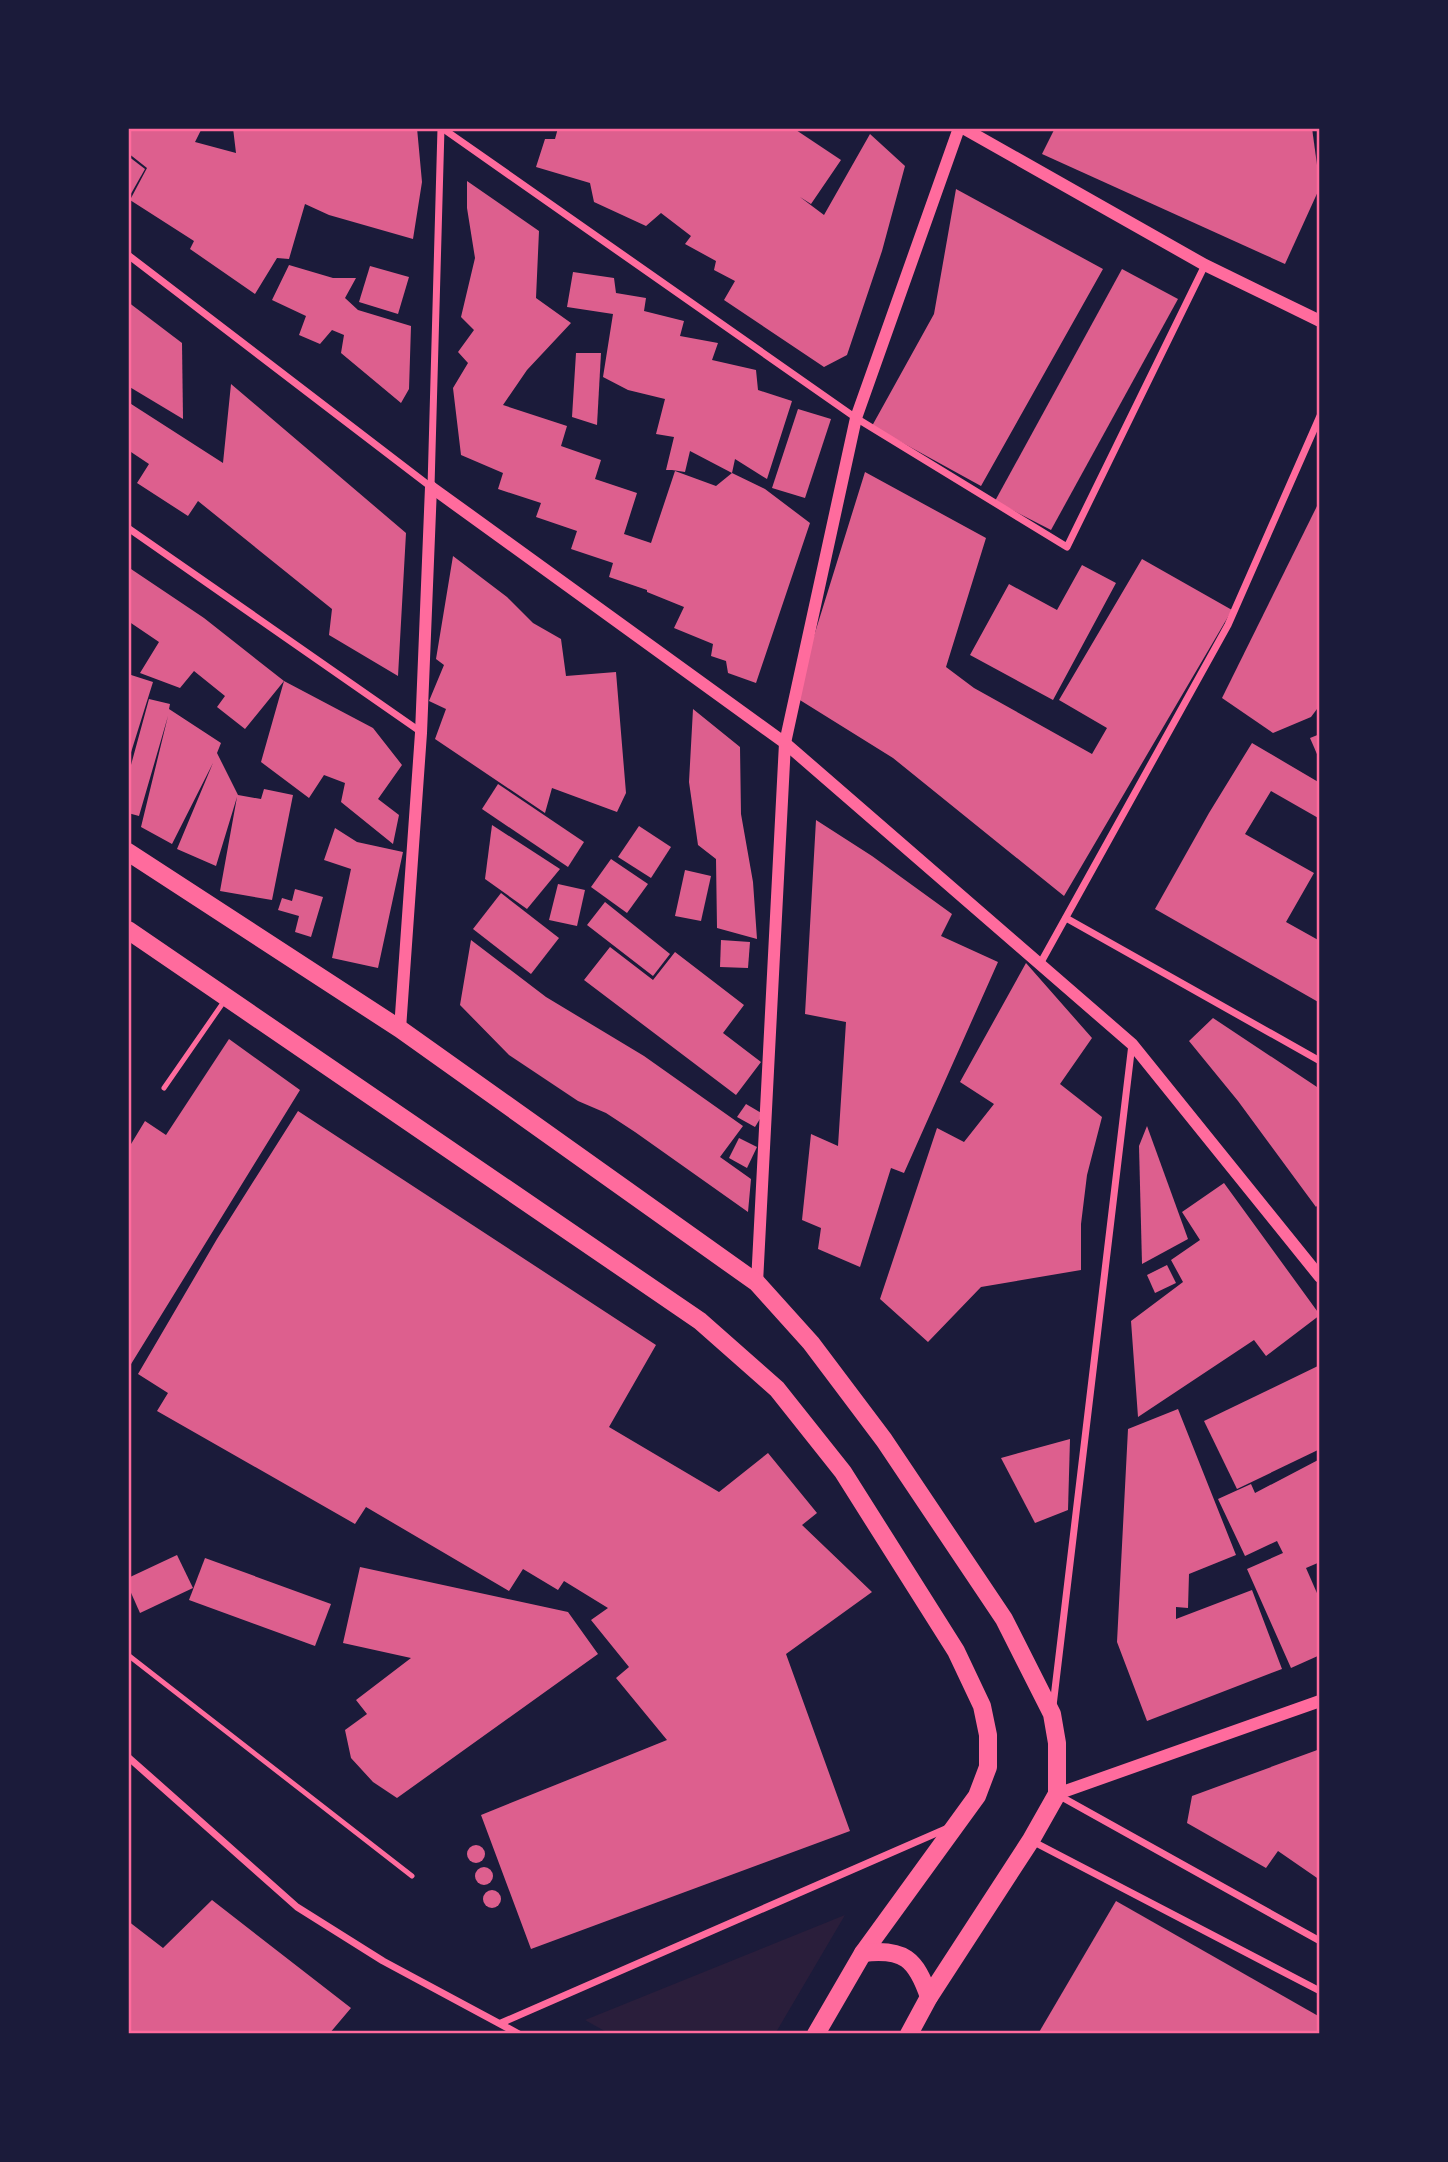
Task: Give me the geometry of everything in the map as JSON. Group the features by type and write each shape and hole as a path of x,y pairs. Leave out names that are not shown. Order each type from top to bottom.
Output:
{"main road":[{"path":"128,852 400,1030 757,1283 811,1342 884,1440 1004,1619 1052,1714 1057,1743 1057,1794 1031,1840 929,1997 909,2034"},
{"path":"128,930 700,1321 777,1390 843,1472 956,1651 982,1706 988,1735 988,1767 977,1796 863,1954 816,2034"},
{"path":"863,1954 886,1951 906,1958 917,1968 929,1997"}],"street":[{"path":"441,128 856,418 1067,547 1205,265"},
{"path":"400,1030 421,733 441,128"},
{"path":"757,1283 785,743 856,418 961,128 1205,265 1320,321"},
{"path":"128,254 431,487 785,743 1132,1044 1320,1277"},
{"path":"1040,964 1228,625 1320,416"},
{"path":"128,528 421,733"},
{"path":"1066,918 1320,1061"},
{"path":"1052,1714 1132,1044"},
{"path":"1057,1794 1320,1701"},
{"path":"128,1757 298,1907 383,1961 519,2034"},
{"path":"1057,1794 1320,1941"},
{"path":"500,2023 958,1823"},
{"path":"1031,1840 1320,1992"}],"lane":[{"path":"164,1088 227,998"},
{"path":"128,1655 412,1876"}],"shaded area":[{"path":"845,1915 775,2034 610,2034 585,2020"}],"building":[{"path":"128,128 202,128 195,142 236,153 233,128 417,128 422,182 413,239 329,215 305,204 289,259 277,258 255,294 190,249 194,241 130,200 147,168 128,153"},
{"path":"558,128 793,128 841,160 811,204 800,197 824,215 870,134 905,166 882,251 847,355 824,367 724,300 735,281 714,270 716,261 685,244 691,236 661,213 646,226 594,202 590,183 536,167 545,139 555,139"},
{"path":"1055,128 1312,128 1320,187 1285,264 1042,154"},
{"path":"128,156 145,169 128,199"},
{"path":"467,181 539,231 536,298 571,323 527,370 503,405 567,426 561,446 601,460 595,479 637,493 624,534 651,543 675,471 716,486 732,473 765,489 810,523 756,683 728,673 726,661 711,656 713,644 674,628 684,607 609,577 613,563 571,549 577,531 536,517 541,503 498,489 503,473 461,455 453,388 468,363 458,352 474,330 461,317 475,258 467,208"},
{"path":"956,189 1103,269 981,486 872,426 934,314"},
{"path":"289,265 333,278 356,278 345,298 358,310 411,326 409,389 401,403 341,353 344,335 332,330 320,344 299,335 306,316 272,300"},
{"path":"370,266 409,277 398,314 359,302"},
{"path":"1122,269 1178,299 1051,530 995,501"},
{"path":"573,272 614,278 616,293 646,298 644,311 684,321 680,336 718,343 712,360 756,370 758,390 792,401 767,479 735,459 732,473 690,451 685,472 666,470 674,437 656,434 665,399 628,390 603,377 613,314 567,307"},
{"path":"128,302 182,343 183,419 128,386"},
{"path":"576,353 601,353 597,425 572,417"},
{"path":"231,384 406,533 398,676 329,635 332,609 198,501 188,516 137,483 149,464 128,450 128,402 223,463"},
{"path":"798,409 831,419 805,498 772,488"},
{"path":"865,472 986,538 946,667 974,688 1092,754 1107,728 1059,700 1142,559 1232,610 1064,896 893,758 795,697"},
{"path":"1320,500 1320,705 1311,717 1273,733 1222,698"},
{"path":"453,556 507,597 533,623 561,639 566,676 616,672 626,793 617,812 552,788 545,813 435,739 446,709 429,701 444,665 436,659"},
{"path":"1082,565 1116,583 1053,700 970,655 1009,584 1057,610"},
{"path":"128,567 204,618 284,681 245,729 217,707 225,696 194,671 180,688 140,673 159,642 128,621"},
{"path":"128,674 153,682 128,762"},
{"path":"284,681 373,728 402,765 378,799 399,815 393,844 341,802 345,783 324,775 309,798 261,762"},
{"path":"149,699 170,704 169,709 221,743 217,753 238,795 261,799 264,789 293,795 272,900 220,891 237,797 216,866 177,849 213,763 172,844 141,827 168,716 139,816 128,813 128,776"},
{"path":"693,709 740,747 741,814 753,882 757,939 717,928 716,859 698,845 689,782"},
{"path":"1320,734 1320,761 1310,738"},
{"path":"1252,743 1320,783 1320,819 1271,791 1245,834 1314,873 1286,922 1320,941 1320,1003 1155,909"},
{"path":"498,784 584,842 568,867 482,809"},
{"path":"816,820 872,856 952,914 941,936 998,962 904,1173 891,1168 860,1267 818,1249 821,1228 802,1220 811,1134 838,1146 846,1022 805,1014"},
{"path":"492,825 560,869 527,909 485,879"},
{"path":"639,826 671,847 651,878 618,857"},
{"path":"335,828 357,842 403,852 378,968 332,958 351,869 324,860"},
{"path":"611,859 648,884 627,913 591,887"},
{"path":"685,870 711,876 701,921 675,916"},
{"path":"558,884 585,890 577,926 549,920"},
{"path":"295,889 323,897 311,937 295,932 299,916 278,910 282,898 292,901"},
{"path":"501,893 559,938 531,974 473,929"},
{"path":"605,902 670,954 653,976 587,925"},
{"path":"471,940 546,997 644,1056 743,1126 720,1157 751,1179 748,1212 635,1132 606,1113 578,1101 509,1055 460,1005"},
{"path":"721,940 750,942 748,968 720,967"},
{"path":"610,947 653,980 675,952 744,1005 723,1033 761,1062 736,1095 584,980"},
{"path":"1026,963 1092,1038 1060,1084 1102,1117 1087,1175 1081,1224 1081,1270 981,1287 928,1342 880,1299 937,1128 964,1142 994,1104 960,1082"},
{"path":"1213,1018 1320,1089 1320,1202 1316,1207 1238,1101 1189,1041"},
{"path":"229,1039 300,1090 128,1369 128,1149 145,1121 166,1135"},
{"path":"746,1104 763,1114 755,1127 737,1117"},
{"path":"298,1111 656,1345 609,1427 719,1492 768,1453 817,1513 802,1525 872,1592 786,1654 850,1831 531,1949 481,1815 667,1740 616,1678 629,1667 591,1620 608,1608 564,1581 558,1590 523,1569 509,1591 366,1507 355,1524 157,1411 168,1393 138,1374 217,1239"},
{"path":"1147,1126 1188,1239 1142,1264 1139,1146"},
{"path":"739,1138 757,1147 747,1168 729,1158"},
{"path":"1224,1183 1320,1315 1266,1356 1254,1340 1138,1417 1131,1321 1183,1282 1171,1260 1200,1240 1182,1212"},
{"path":"1167,1265 1176,1283 1155,1293 1147,1275"},
{"path":"1320,1365 1320,1449 1237,1489 1204,1421"},
{"path":"1178,1409 1236,1555 1189,1574 1188,1608 1176,1607 1176,1619 1252,1590 1282,1669 1147,1721 1117,1642 1128,1429"},
{"path":"1070,1439 1068,1510 1035,1523 1001,1458"},
{"path":"1320,1459 1320,1562 1306,1568 1320,1600 1320,1655 1291,1668 1247,1569 1283,1553 1277,1541 1245,1556 1218,1499 1251,1484 1255,1493"},
{"path":"177,1555 193,1588 140,1613 128,1586 128,1578"},
{"path":"205,1558 331,1604 315,1646 189,1600"},
{"path":"360,1567 568,1612 598,1654 397,1798 373,1782 351,1758 345,1730 367,1714 356,1700 411,1658 343,1643"},
{"path":"1320,1749 1320,1880 1278,1851 1266,1868 1187,1823 1192,1796"},
{"path":"476,1845 484,1850 485,1854 480,1862 476,1863 468,1858 467,1854 472,1846"},
{"path":"484,1867 490,1870 493,1876 490,1882 484,1885 478,1882 475,1876 478,1870"},
{"path":"492,1890 498,1893 501,1899 498,1905 492,1908 486,1905 483,1899 486,1893"},
{"path":"212,1900 351,2008 329,2034 128,2034 128,1921 163,1948"},
{"path":"1116,1901 1320,2017 1320,2034 1038,2034"}]}
